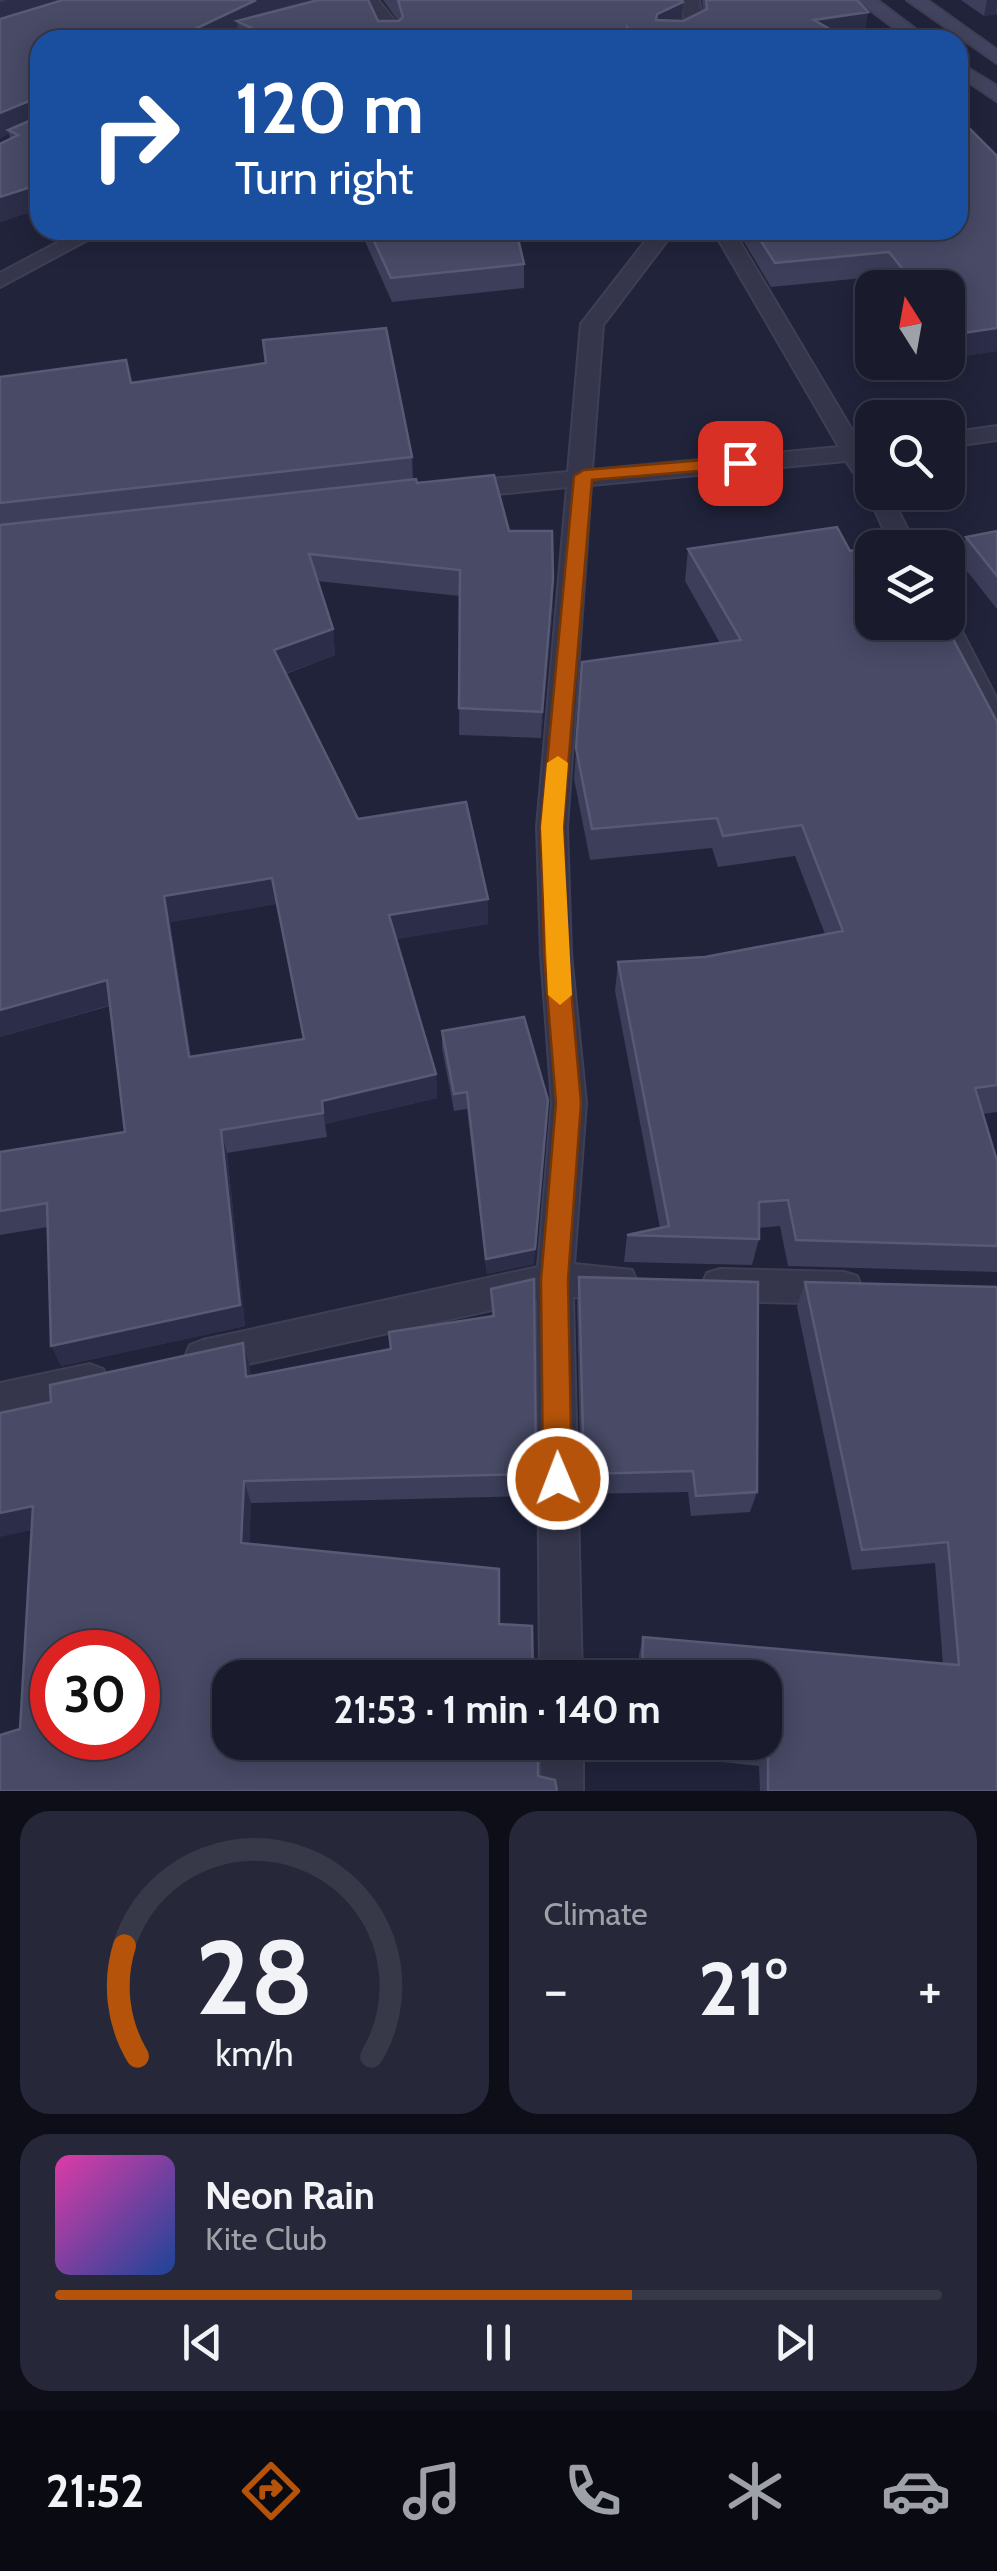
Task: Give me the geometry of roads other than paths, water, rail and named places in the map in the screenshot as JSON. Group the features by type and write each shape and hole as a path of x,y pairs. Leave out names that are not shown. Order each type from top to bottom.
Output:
{"main road":[{"path":"866,0 907,30"},
{"path":"916,0 958,30"},
{"path":"968,37 997,58"},
{"path":"968,74 997,96"}],"street":[{"path":"689,30 694,28 690,0"},
{"path":"366,1 386,20 388,30"},
{"path":"0,281 77,240"},
{"path":"561,1660 555,1280 569,1103 556,954 552,827 584,476 592,324 657,240"},
{"path":"729,240 855,438"},
{"path":"965,438 997,433"},
{"path":"428,493 855,453"},
{"path":"953,640 997,726"},
{"path":"172,1364 555,1280 651,1283"},
{"path":"689,1284 882,1289"},
{"path":"0,1402 115,1376"},
{"path":"562,1760 562,1791"}]}
